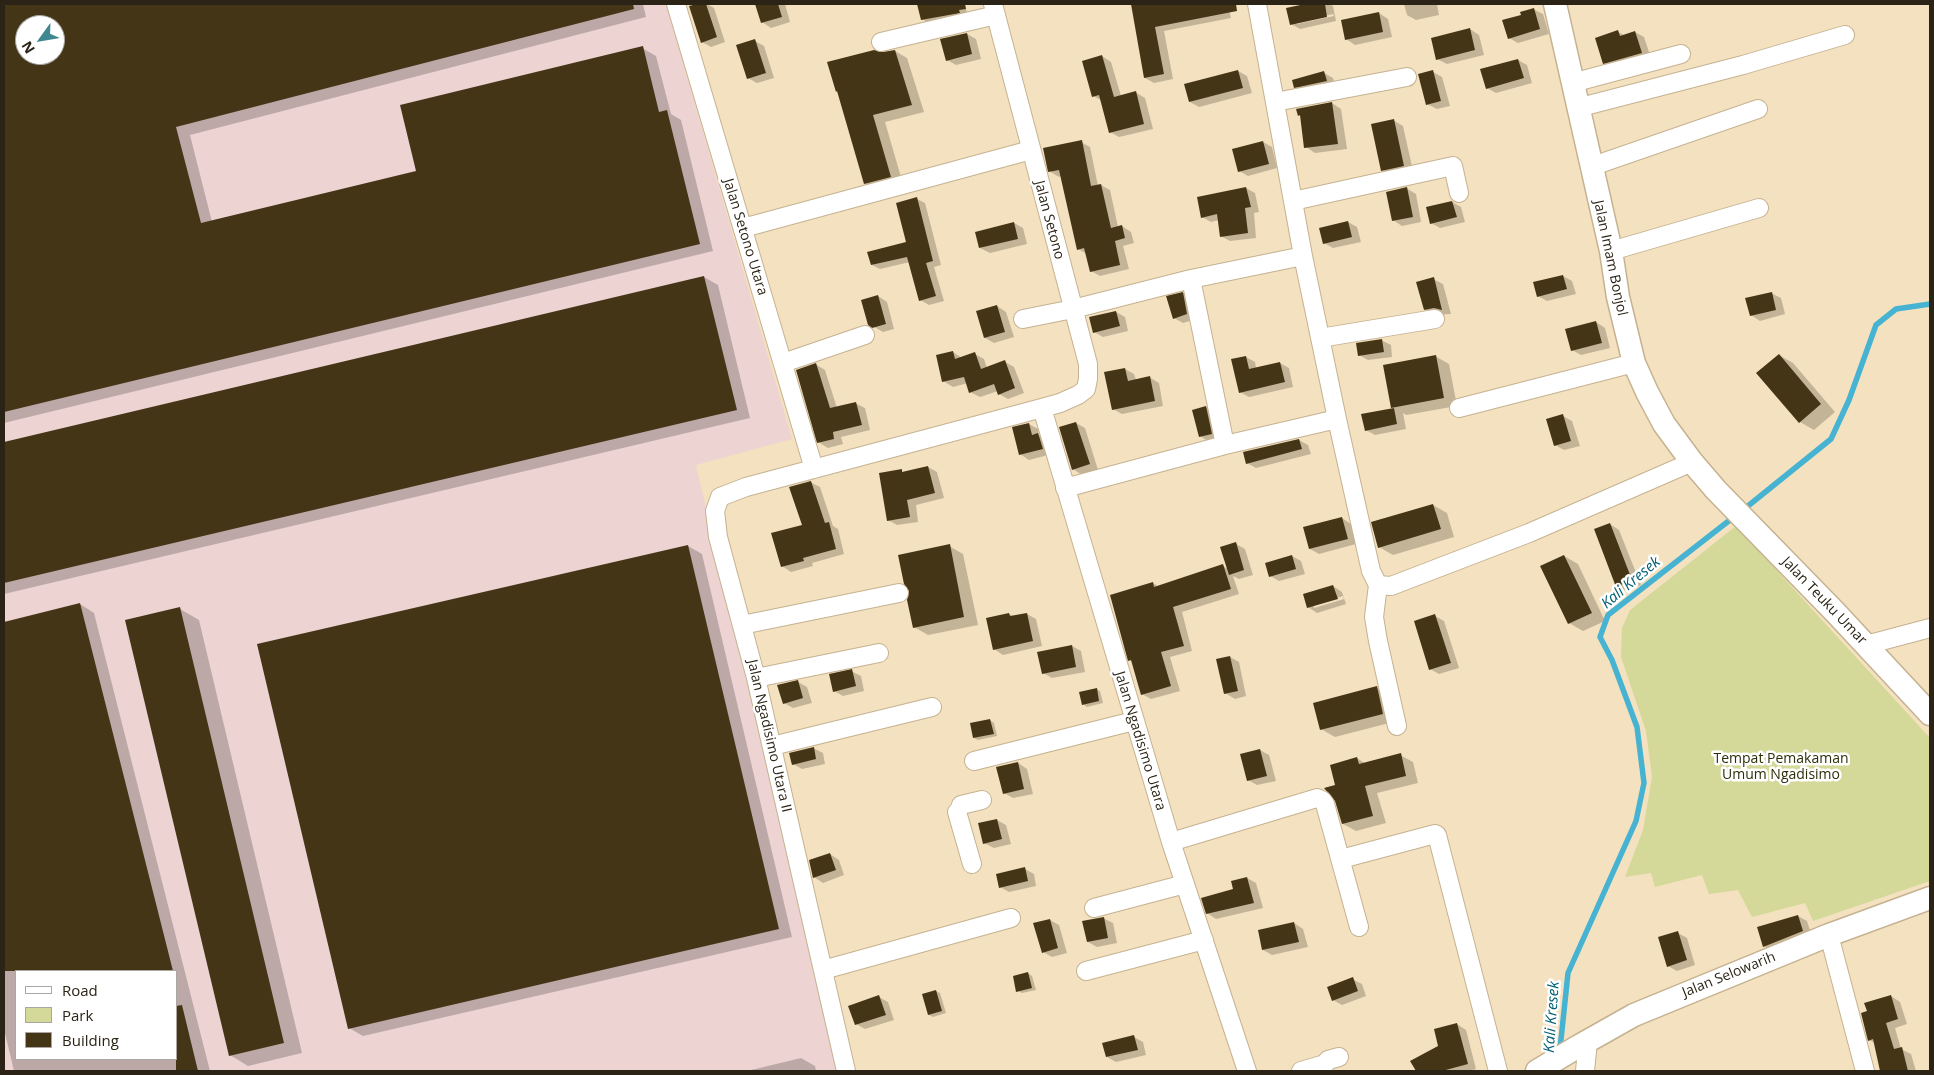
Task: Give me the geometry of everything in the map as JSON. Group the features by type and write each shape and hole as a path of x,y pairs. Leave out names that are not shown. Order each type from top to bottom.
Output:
{"main road":[{"name":"Jalan Imam Bonjol","path":"1554,4 1590,167 1611,251 1618,297 1634,363 1664,424 1692,462 1716,490"},
{"name":"Jalan Teuku Umar","path":"1716,490 1930,714"},
{"name":"Jalan Selowarih","path":"1542,1068 1634,1015 1828,935 1930,898"}],"street":[{"name":"Jalan Setono Utara","path":"676,4 814,469"},
{"path":"1257,4 1303,256 1320,338 1371,572 1378,585 1374,617 1397,726"},
{"path":"881,42 994,9"},
{"name":"Jalan Setono","path":"994,9 1088,364 1086,389 1069,399 1042,408"},
{"path":"1577,108 1846,35"},
{"path":"1572,83 1681,54"},
{"path":"1275,102 1407,77"},
{"path":"1590,167 1758,109"},
{"path":"743,228 1031,150"},
{"path":"1293,202 1453,166 1459,192"},
{"path":"1611,251 1759,208"},
{"path":"1023,319 1073,309 1191,279 1303,256"},
{"path":"1191,279 1225,445"},
{"path":"1320,338 1435,319"},
{"path":"783,363 864,335"},
{"path":"1459,408 1634,363"},
{"path":"814,469 1042,408"},
{"name":"Jalan Ngadisimo Utara","path":"1042,408 1171,842 1247,1071"},
{"path":"1065,488 1225,445 1337,419"},
{"path":"1378,585 1392,586 1529,533 1692,462"},
{"name":"Jalan Ngadisimo Utara II","path":"814,469 746,487 720,497 715,512 718,537 756,678 846,1071"},
{"path":"742,624 899,593"},
{"path":"1866,645 1930,628"},
{"path":"756,678 879,653"},
{"path":"772,746 932,707"},
{"path":"974,761 1134,721"},
{"path":"1171,842 1317,798 1322,800 1325,804 1359,927"},
{"path":"972,864 959,808 982,800"},
{"path":"1341,859 1437,835 1498,1071"},
{"path":"1094,908 1185,884"},
{"path":"823,970 1011,918"},
{"path":"1828,935 1865,1071"},
{"path":"1086,971 1204,940"},
{"path":"1583,1043 1585,1071"},
{"path":"1301,1071 1325,1064 1328,1060 1339,1057"}],"shaded area":[{"path":"4,4 666,4 792,439 696,465 838,1071 4,1071"}],"green space":[{"name":"Tempat Pemakaman Umum Ngadisimo","path":"1736,526 1930,738 1930,881 1813,921 1805,903 1752,917 1738,890 1709,894 1702,875 1655,887 1651,873 1625,877 1643,830 1652,777 1646,731 1621,657 1622,628 1630,610"}],"building":[{"path":"4,4 633,4 634,9 176,127 201,223 416,171 400,105 643,46 659,112 667,110 700,244 4,412"},
{"path":"706,4 717,37 701,43 689,6"},
{"path":"755,4 778,4 782,17 761,23"},
{"path":"917,4 965,4 966,9 959,10 960,13 921,20"},
{"path":"1131,4 1236,4 1237,11 1155,27 1164,74 1144,78"},
{"path":"1305,4 1325,4 1327,17 1290,25 1286,8"},
{"path":"1534,8 1540,29 1508,39 1502,20 1521,15 1520,12"},
{"path":"1379,12 1383,32 1345,40 1341,20"},
{"path":"1470,28 1475,50 1436,60 1431,38"},
{"path":"1618,30 1620,36 1635,31 1642,53 1603,64 1595,38"},
{"path":"967,33 972,54 946,61 940,39"},
{"path":"755,39 766,73 747,79 736,45"},
{"path":"874,50 883,52 895,50 912,105 873,115 891,177 864,184 827,62"},
{"path":"1102,55 1114,97 1136,91 1144,124 1109,133 1099,95 1092,97 1082,61"},
{"path":"1518,59 1524,78 1486,89 1480,69"},
{"path":"1238,70 1243,88 1189,102 1184,84"},
{"path":"1433,70 1441,101 1426,105 1418,74"},
{"path":"1324,71 1327,81 1294,88 1292,80"},
{"path":"1332,102 1338,144 1304,148 1300,115 1298,116 1296,109"},
{"path":"1394,119 1404,166 1381,171 1371,124"},
{"path":"1082,140 1091,186 1101,184 1111,228 1122,225 1125,238 1115,241 1120,265 1090,272 1084,248 1077,250 1059,170 1048,172 1043,148"},
{"path":"1263,141 1269,164 1238,172 1232,149"},
{"path":"1246,187 1251,207 1245,208 1248,233 1220,237 1217,214 1201,218 1197,197"},
{"path":"1407,187 1413,217 1392,221 1386,192"},
{"path":"917,197 933,261 926,263 936,296 919,301 907,257 871,265 867,252 906,242 896,203"},
{"path":"1452,201 1457,217 1430,224 1426,207"},
{"path":"1348,221 1352,237 1323,244 1319,228"},
{"path":"1014,222 1018,239 979,248 975,232"},
{"path":"1563,275 1567,289 1537,297 1533,282"},
{"path":"704,276 737,410 4,583 4,442"},
{"path":"1434,277 1442,310 1434,308 1424,310 1416,282"},
{"path":"1183,292 1187,314 1173,319 1166,296"},
{"path":"1772,292 1776,310 1750,316 1745,298"},
{"path":"878,295 886,324 872,328 868,325 861,300"},
{"path":"997,305 1005,332 984,338 976,311"},
{"path":"1116,311 1120,326 1093,333 1089,317"},
{"path":"1596,321 1602,343 1571,351 1565,329"},
{"path":"1382,339 1384,352 1358,356 1356,343"},
{"path":"953,351 955,359 975,352 981,369 1005,360 1015,388 998,395 994,384 969,393 964,377 942,382 936,355"},
{"path":"1779,354 1821,404 1799,423 1756,373"},
{"path":"1436,355 1444,398 1391,408 1383,365"},
{"path":"1246,356 1249,369 1280,362 1285,382 1239,393 1231,359"},
{"path":"816,363 830,408 856,402 862,425 833,432 834,439 817,443 796,370"},
{"path":"1125,368 1128,381 1150,376 1155,401 1112,410 1104,372"},
{"path":"1206,406 1212,434 1199,437 1192,410"},
{"path":"1394,408 1397,424 1365,431 1361,414"},
{"path":"1563,414 1571,441 1554,446 1546,419"},
{"path":"1076,422 1090,464 1072,470 1059,427"},
{"path":"1029,423 1032,435 1038,433 1043,449 1019,455 1012,427"},
{"path":"1299,439 1302,449 1246,464 1243,452"},
{"path":"928,466 935,493 907,500 910,517 887,521 879,473 902,469 902,472"},
{"path":"811,481 825,523 829,522 836,549 803,558 804,561 781,567 771,533 802,525 789,487"},
{"path":"1433,504 1441,529 1378,548 1371,522"},
{"path":"1342,517 1348,539 1309,549 1303,527"},
{"path":"1610,523 1632,580 1616,587 1594,529"},
{"path":"1236,542 1244,570 1229,575 1220,547"},
{"path":"950,544 964,617 913,628 907,600 909,591 904,584 898,555"},
{"path":"688,545 779,929 348,1029 257,644"},
{"path":"1292,555 1296,569 1269,577 1265,563"},
{"path":"1564,555 1592,613 1568,624 1540,566"},
{"path":"1223,564 1231,589 1173,607 1184,646 1161,652 1171,686 1141,695 1131,660 1128,661 1110,595 1153,582 1154,587"},
{"path":"1333,585 1338,599 1307,608 1303,594"},
{"path":"80,603 173,970 4,971 4,622"},
{"path":"180,607 284,1043 229,1056 125,620"},
{"path":"1009,613 1010,616 1027,613 1033,641 993,650 986,618"},
{"path":"1435,614 1451,663 1429,670 1414,621"},
{"path":"1072,645 1076,667 1042,674 1037,652"},
{"path":"1230,656 1238,691 1224,694 1216,659"},
{"path":"852,669 856,686 833,692 829,674"},
{"path":"798,680 803,698 783,704 777,685"},
{"path":"1377,686 1383,714 1320,730 1313,703"},
{"path":"1097,688 1099,701 1082,705 1079,692"},
{"path":"990,719 994,734 973,738 970,723"},
{"path":"814,747 816,759 792,765 789,753"},
{"path":"1260,749 1267,776 1247,781 1240,754"},
{"path":"1401,753 1406,776 1365,786 1373,816 1342,824 1335,801 1324,788 1335,785 1330,765 1357,757 1359,764"},
{"path":"1018,762 1024,789 1003,794 996,767"},
{"path":"997,819 1002,839 983,844 978,823"},
{"path":"830,853 836,870 813,878 809,860"},
{"path":"1025,867 1028,881 999,888 996,874"},
{"path":"1247,877 1254,903 1206,914 1201,898 1233,889 1231,881"},
{"path":"1798,915 1803,931 1763,947 1757,927"},
{"path":"1104,917 1108,938 1087,942 1082,921"},
{"path":"1050,919 1058,948 1042,953 1033,923"},
{"path":"1294,922 1299,942 1262,950 1258,930"},
{"path":"1678,931 1687,960 1667,967 1658,937"},
{"path":"1028,972 1032,988 1016,992 1013,976"},
{"path":"1353,977 1358,991 1332,1001 1327,987"},
{"path":"936,990 942,1011 928,1015 922,994"},
{"path":"879,995 886,1015 855,1025 848,1006"},
{"path":"1891,995 1898,1019 1886,1023 1894,1049 1902,1047 1908,1071 1880,1071 1873,1039 1868,1041 1861,1013 1867,1011 1864,1003"},
{"path":"182,1005 198,1071 176,1071 176,1060 178,1060 178,1006"},
{"path":"1457,1023 1468,1064 1442,1071 1416,1071 1410,1061 1438,1046 1434,1029"},
{"path":"1134,1035 1138,1050 1106,1057 1102,1043"}],"waterway":[{"name":"Kali Kresek","path":"1743,510 1831,439 1849,400 1876,325 1896,309 1930,304"},
{"name":"Kali Kresek","path":"1560,1049 1568,973 1636,821 1644,783 1637,727 1612,660 1600,637 1608,615 1735,516"}]}
